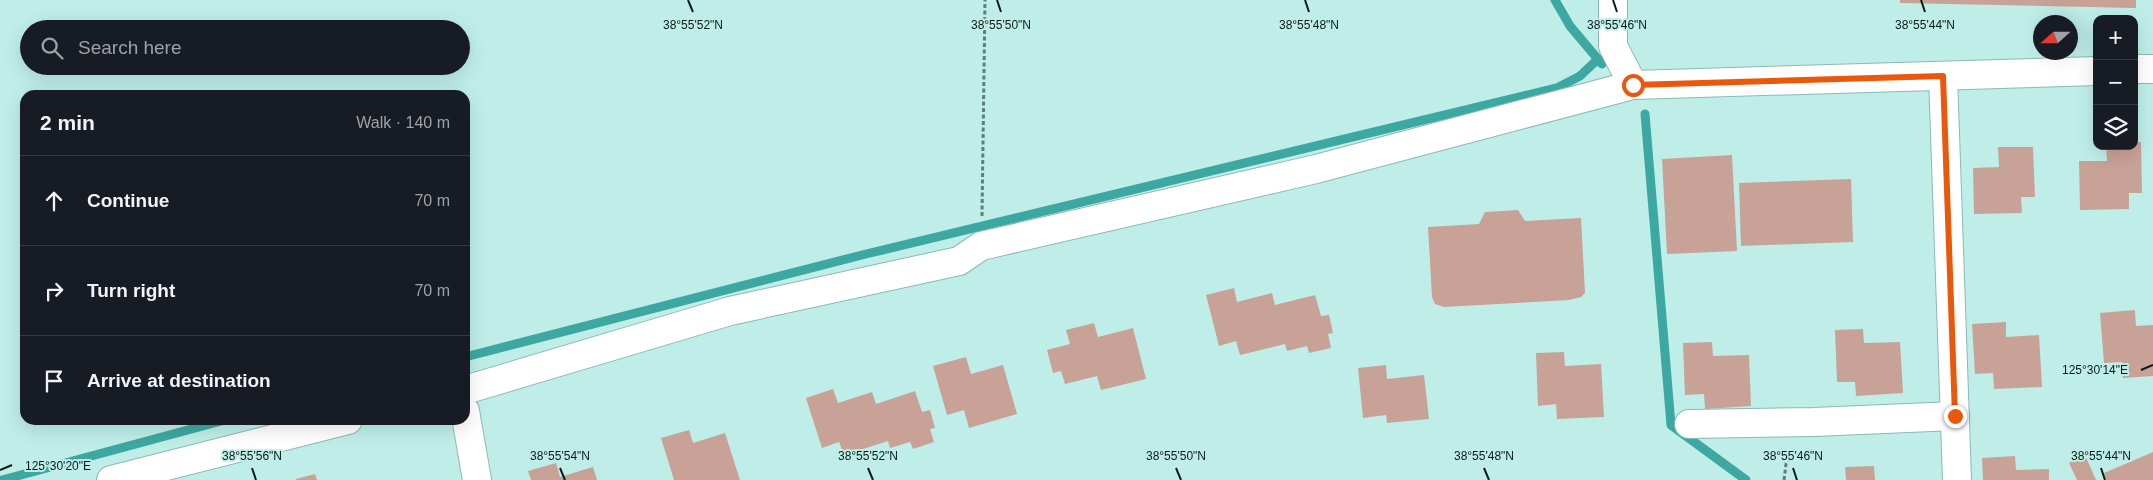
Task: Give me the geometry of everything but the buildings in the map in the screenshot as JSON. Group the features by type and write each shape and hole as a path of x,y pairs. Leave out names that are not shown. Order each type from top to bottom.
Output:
{"street":[{"path":"1613,0 1612,46 1633,85"},
{"path":"2138,69 2153,68"},
{"path":"470,389 730,311 959,261 981,246 1316,169 1633,85 2093,70"},
{"path":"1943,76 1957,480"},
{"path":"1689,424 1814,422 1955,416"},
{"path":"111,480 328,425"},
{"path":"467,425 477,480"}],"path":[{"path":"981,246 985,0"}],"waterway":[{"path":"1555,0 1570,26 1602,64"},
{"path":"470,356 866,254 1557,88 1580,76 1598,59"},
{"path":"1645,114 1671,425 1746,480"},
{"path":"2,480 206,425"}],"route":[{"path":"1633,85 1943,76 1955,416"}]}
